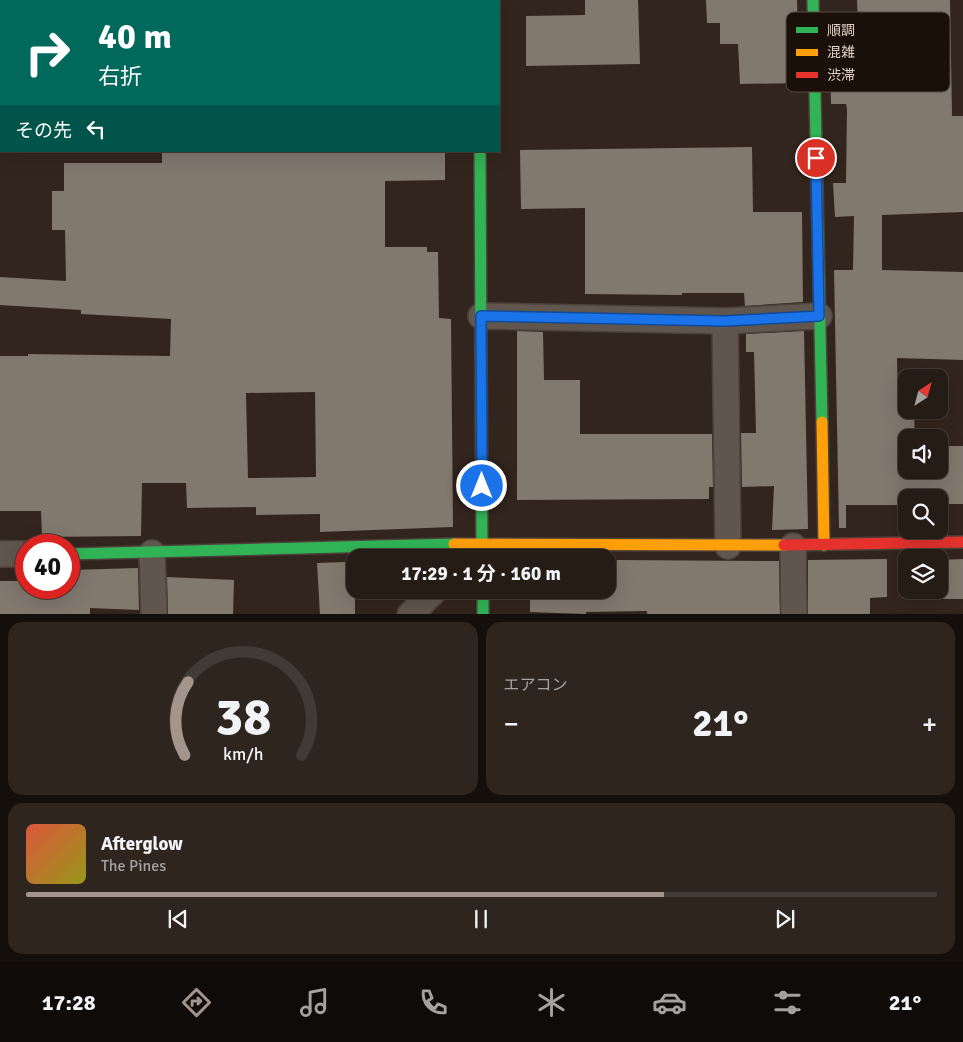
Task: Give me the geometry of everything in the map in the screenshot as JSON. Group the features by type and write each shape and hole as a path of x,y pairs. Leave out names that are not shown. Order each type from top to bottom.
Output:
{"street":[{"path":"815,92 824,545"},
{"path":"477,549 481,316 480,152"},
{"path":"481,316 725,321 819,316"},
{"path":"725,321 728,546"},
{"path":"616,549 963,542"},
{"path":"794,546 794,614"},
{"path":"152,553 154,614"},
{"path":"80,554 346,553"},
{"path":"0,554 15,554"},
{"path":"410,614 426,599"},
{"path":"483,599 483,614"}],"building":[{"path":"585,0 638,0 640,64 526,66 526,16 585,15"},
{"path":"706,0 797,0 797,12 786,12 786,83 740,84 738,44 720,44 720,23 707,23"},
{"path":"857,0 950,0 952,116 963,116 963,212 882,215 882,270 963,272 963,360 897,358 898,419 914,419 915,429 898,429 898,479 948,479 948,446 963,446 963,504 948,504 948,489 898,489 898,505 846,505 846,528 839,528 834,270 853,270 854,216 835,217 833,183 846,183 847,109 846,104 831,104 831,92 950,92 950,12 858,12"},
{"path":"752,147 753,212 802,212 803,302 745,306 744,293 682,293 682,295 585,294 585,208 521,209 520,150"},
{"path":"162,152 445,152 445,180 385,181 385,247 427,247 427,252 438,252 439,318 451,319 453,527 320,532 320,514 256,515 256,507 187,508 186,483 142,483 141,536 80,537 80,534 42,534 41,511 0,511 0,356 28,356 28,354 170,356 171,319 81,314 81,310 0,305 0,277 66,281 65,230 52,230 52,191 64,191 64,163 162,163","holes":["315,392 316,477 248,478 246,393"]},
{"path":"517,331 543,332 544,380 580,380 580,434 712,434 713,487 709,487 709,499 517,500"},
{"path":"804,331 808,529 772,530 774,486 742,487 741,433 756,433 754,352 746,352 746,334"},
{"path":"887,559 887,597 870,598 870,614 808,614 808,560"},
{"path":"963,559 963,599 948,599 948,560"},
{"path":"617,560 779,561 780,614 647,614 647,611 586,612 586,614 530,612 530,599 616,599"},
{"path":"346,562 346,599 355,599 355,614 320,614 317,563"},
{"path":"138,568 139,610 90,608 90,614 0,614 0,581 15,581 15,599 80,599 80,570"},
{"path":"167,577 234,580 233,614 168,614"}],"traffic: fast":[{"path":"813,0 813,12"},
{"path":"815,92 822,422"},
{"path":"480,152 482,549"},
{"path":"80,554 454,544"},
{"path":"483,599 483,614"}],"traffic: slow":[{"path":"822,422 824,545"},
{"path":"454,544 784,545"}],"traffic: jam":[{"path":"784,545 963,542"}],"route":[{"path":"482,486 481,316 725,321 819,316 816,158"}]}
